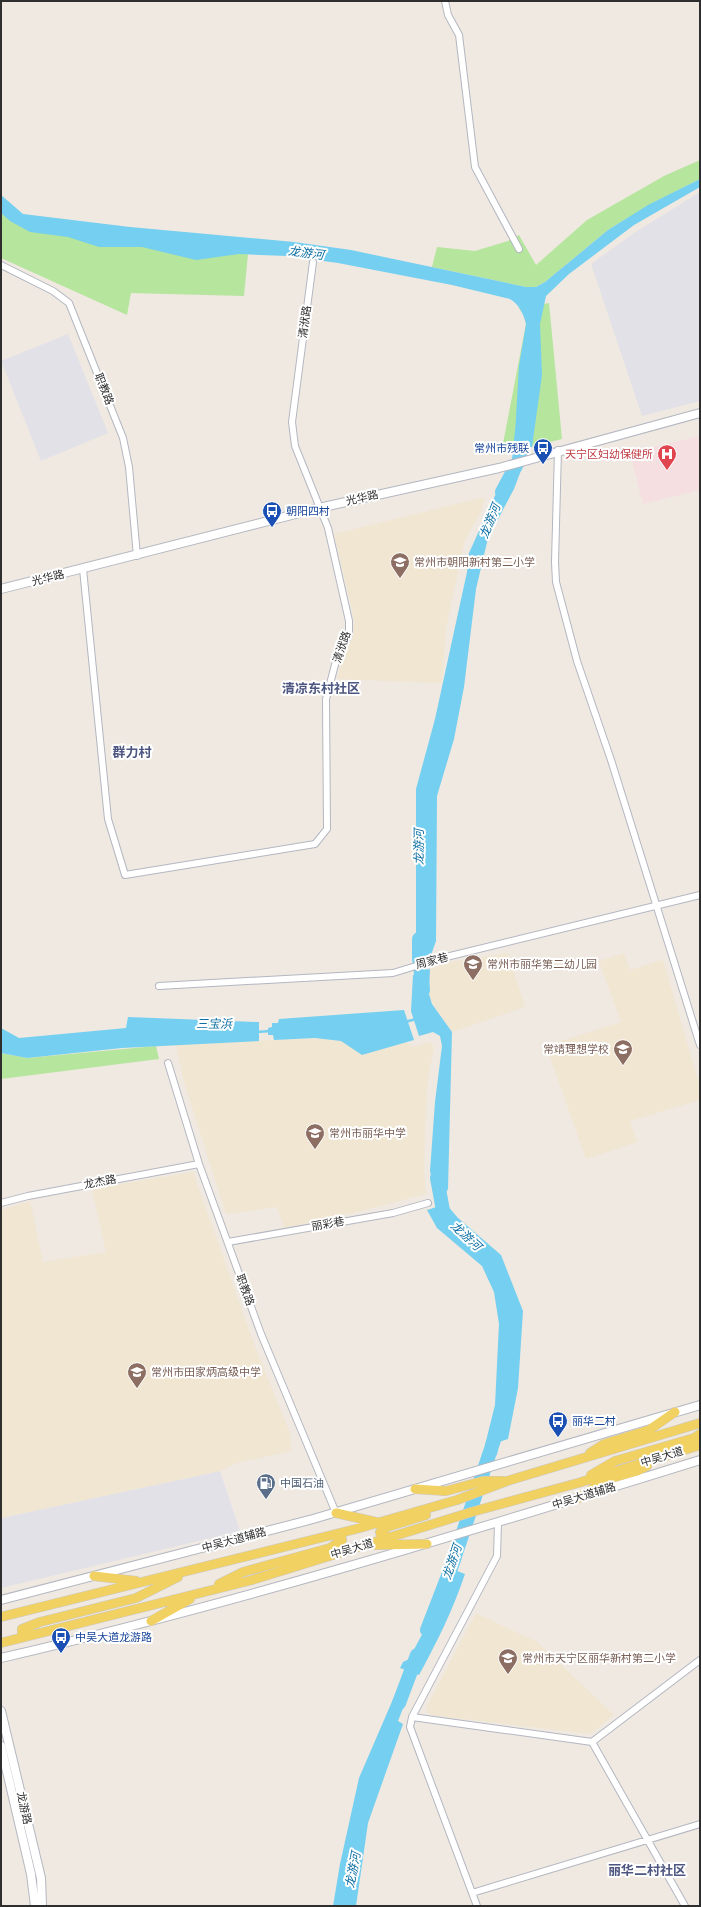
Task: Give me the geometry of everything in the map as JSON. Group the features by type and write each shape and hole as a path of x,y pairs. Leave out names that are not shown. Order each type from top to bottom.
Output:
{"main road":[{"name":"光华路","path":"1,589 137,556 320,508 498,468 558,450 700,413"},
{"path":"581,1458 604,1444 649,1430 675,1412 700,1405"},
{"name":"中吴大道辅路","path":"1,1600 336,1513 675,1412"},
{"name":"中吴大道","path":"1,1617 330,1535 458,1500 507,1481 700,1423"},
{"path":"689,1426 700,1426"},
{"path":"578,1483 615,1461 694,1438 700,1434"},
{"name":"中吴大道","path":"1,1643 252,1580 474,1511 578,1483 700,1445"},
{"path":"579,1498 605,1480 637,1471 667,1455"},
{"name":"中吴大道辅路","path":"427,1544 700,1460"},
{"path":"415,1489 446,1491 484,1481 507,1481"},
{"path":"392,1537 382,1536 380,1532 387,1527 424,1515 458,1500"},
{"path":"336,1513 378,1522"},
{"path":"151,1620 202,1592 243,1572 330,1548 342,1540 341,1536 330,1535"},
{"path":"364,1545 427,1544"},
{"path":"1,1658 256,1594 427,1544"},
{"path":"38,1634 22,1634 22,1629 40,1622 136,1598 194,1569"},
{"path":"94,1576 143,1582"},
{"name":"龙游路","path":"1,1712 40,1878 42,1906"},
{"name":"龙游路","path":"1,1746 31,1874 35,1906"}],"street":[{"path":"445,1 448,15 459,35 475,167 519,249"},
{"name":"清洑路","path":"83,569 108,819 126,875 316,844 327,829 326,699 336,661 349,634 349,621 328,528 295,446 292,422 313,262"},
{"name":"职教路","path":"1,265 53,291 69,303 123,438 129,467 137,556"},
{"path":"558,450 555,562 556,582 577,661 658,907 700,1045"},
{"name":"周家巷","path":"159,986 393,973 408,967 442,958 658,907 700,895"},
{"name":"职教路","path":"168,1063 199,1164 261,1334 336,1513"},
{"name":"龙杰路","path":"1,1202 199,1164"},
{"name":"丽彩巷","path":"228,1242 393,1213 428,1203"},
{"path":"477,1906 410,1727 412,1717 497,1556 498,1523"},
{"path":"412,1717 592,1742 700,1660"},
{"path":"592,1742 685,1906"},
{"path":"472,1893 700,1824"}],"shaded area":[{"path":"700,192 700,401 642,416 591,264 637,231"},
{"path":"68,334 108,433 41,461 1,361"},
{"name":"天宁区妇幼保健所","path":"700,436 700,490 643,504 630,453"},
{"name":"常州市朝阳新村第二小学","path":"485,497 481,512 465,540 446,628 442,683 337,679 342,661 353,636 354,619 334,534"},
{"name":"常州市丽华第二幼儿园","path":"508,953 525,1007 452,1032 433,1004 429,994 430,969 450,962"},
{"name":"常靖理想学校","path":"624,953 630,970 663,960 700,1087 700,1100 630,1121 637,1142 586,1159 546,1046 621,1022 599,961"},
{"name":"常州市丽华中学","path":"315,1038 341,1041 362,1055 406,1042 412,1047 430,1042 434,1048 428,1078 425,1128 424,1171 426,1194 357,1212 284,1228 277,1207 226,1214 184,1082 176,1045"},
{"name":"常州市田家炳高级中学","path":"193,1172 254,1344 290,1433 291,1451 237,1463 220,1471 1,1518 1,1210 30,1201 43,1262 106,1252 92,1189"},
{"path":"220,1471 240,1531 1,1588 1,1518"},
{"name":"常州市天宁区丽华新村第二小学","path":"476,1613 537,1642 614,1715 590,1734 430,1715 426,1708"}],"green space":[{"path":"700,160 700,179 649,205 608,230 545,282 536,287 526,287 432,267 437,247 475,251 508,241 519,235 536,265 587,220 664,176"},
{"path":"1,200 20,221 248,254 244,296 131,293 127,315 1,258"},
{"path":"549,303 562,439 501,454 526,324 525,317 519,308"},
{"path":"156,1046 159,1059 1,1079 1,1053 27,1058"}],"water":[{"path":"700,179 700,187 634,225 569,274 546,296 540,324 542,375 532,447 514,451 519,366 526,324 521,310 510,299 452,285 338,263 287,256 239,254 196,260 142,247 99,247 68,237 30,232 10,221 1,213 1,195 23,214 130,227 294,242 351,250 526,287 536,287 545,282 608,230 648,205"},
{"path":"520,473 514,489 488,538 476,589 464,687 454,739 437,796 436,941 431,955 416,958 416,789 435,719 467,572 469,553 503,478"},
{"path":"430,969 429,994 432,1004 452,1032 448,1189 444,1196 436,1198 430,1171 435,1102 442,1046 440,1036 433,1032 419,1036 411,1011 413,975"},
{"path":"404,1010 414,1040 362,1055 341,1041 315,1038 274,1040 273,1035 268,1035 268,1028 272,1027 272,1023 278,1023 279,1019"},
{"path":"128,1017 259,1022 259,1041 122,1048 27,1058 1,1053 1,1028 19,1038 126,1028"},
{"path":"446,1204 458,1218 501,1255 523,1311 518,1388 508,1439 499,1442 497,1455 485,1459 489,1447 485,1445 495,1405 499,1324 494,1292 482,1266 437,1228 427,1210"},
{"path":"461,1561 457,1571 465,1574 444,1626 419,1675 400,1668 403,1662 409,1659 444,1593 443,1579 450,1564"},
{"path":"400,1683 411,1688 398,1721 403,1724 368,1823 356,1906 333,1906 340,1864 359,1778"}],"waterway":[{"name":"龙游河","path":"502,492 519,460 522,431"},
{"name":"龙游河","path":"419,939 419,958 423,990"},
{"name":"三宝浜","path":"405,1022 416,1019"},
{"name":"三宝浜","path":"257,1032 270,1031"},
{"name":"龙游河","path":"437,1178 444,1216 449,1220"},
{"name":"龙游河","path":"427,1630 451,1568 494,1440"},
{"name":"龙游河","path":"399,1703 417,1655"}],"place":[{"name":"常州市残联","path":"543,465"},
{"name":"天宁区妇幼保健所","path":"667,471"},
{"name":"朝阳四村","path":"272,528"},
{"name":"常州市朝阳新村第二小学","path":"400,579"},
{"name":"常州市丽华第二幼儿园","path":"473,981"},
{"name":"常靖理想学校","path":"623,1066"},
{"name":"常州市丽华中学","path":"315,1150"},
{"name":"常州市田家炳高级中学","path":"137,1389"},
{"name":"丽华二村","path":"558,1438"},
{"name":"中国石油","path":"266,1500"},
{"name":"中吴大道龙游路","path":"61,1654"},
{"name":"常州市天宁区丽华新村第二小学","path":"508,1675"}],"district":[{"name":"清凉东村社区","path":"321,688"},
{"name":"群力村","path":"132,752"},
{"name":"丽华二村社区","path":"647,1870"}]}
